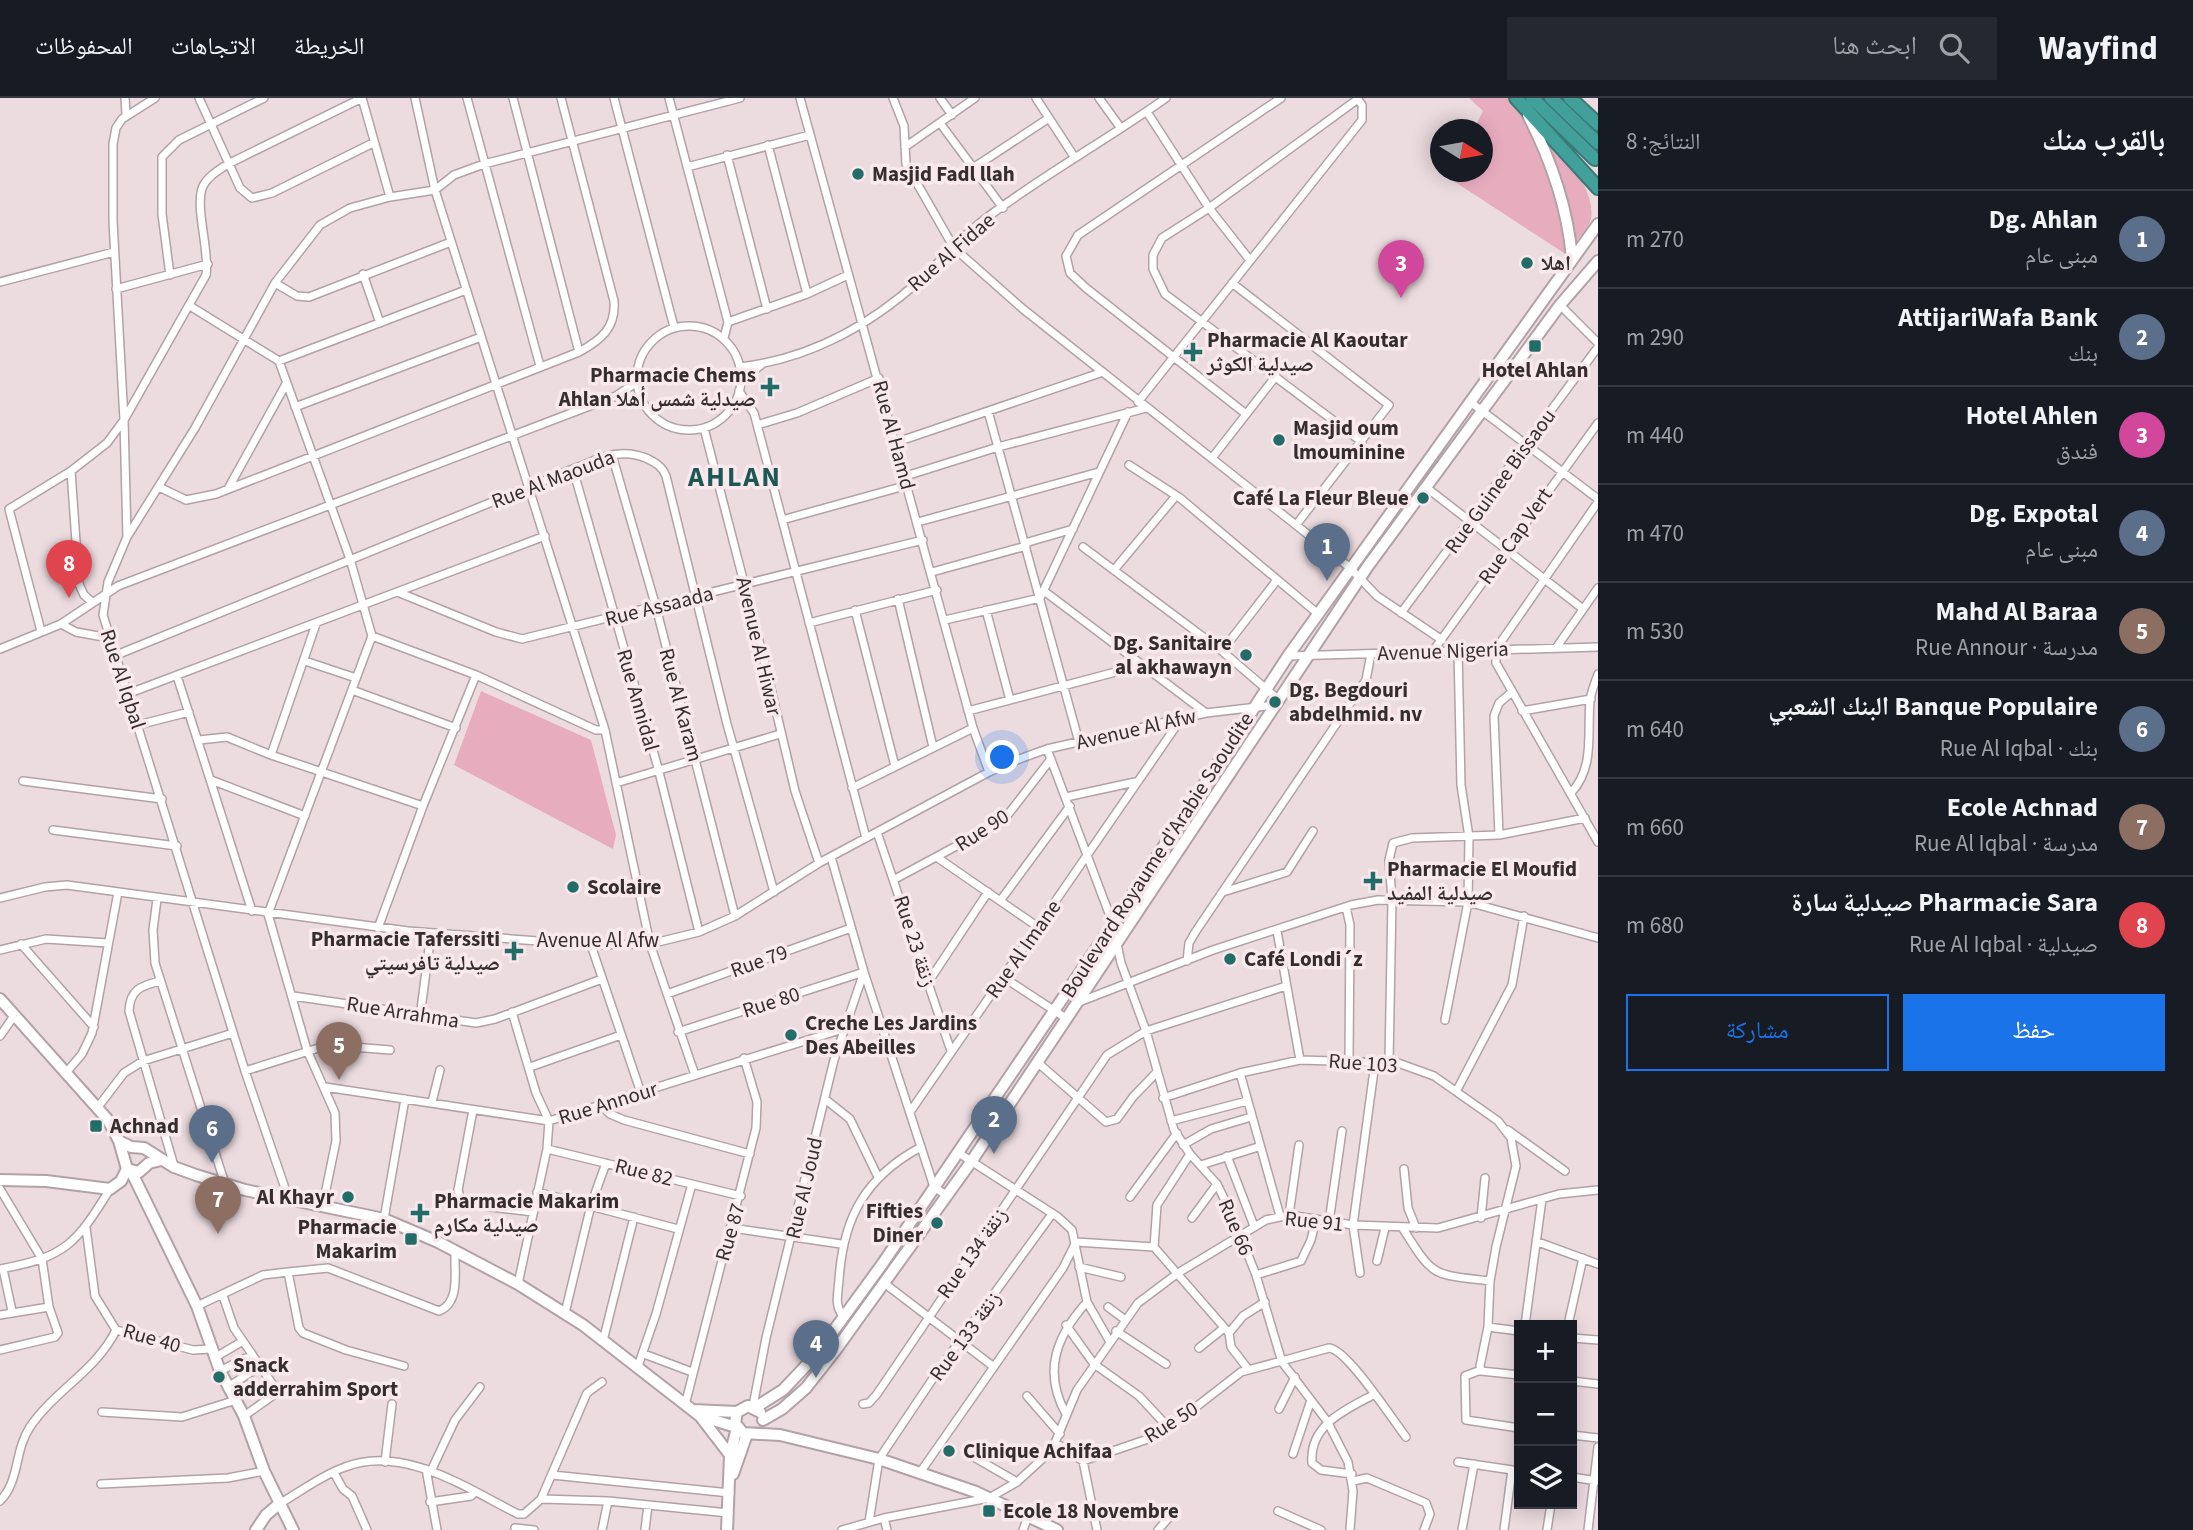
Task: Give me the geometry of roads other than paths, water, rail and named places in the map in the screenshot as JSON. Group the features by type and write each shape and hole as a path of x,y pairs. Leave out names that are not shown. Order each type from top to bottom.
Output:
{"highway":[{"path":"1551,98 1598,143"},
{"path":"1570,98 1598,124"},
{"path":"1524,101 1595,159"},
{"path":"1524,101 1598,188"}],"main road":[{"path":"1524,101 1547,152 1571,240 1572,259"},
{"name":"Boulevard Royaume d'Arabie Saoudite","path":"737,1412 744,1406 754,1407 772,1399 797,1376 843,1316 1113,924 1317,613 1598,224"},
{"name":"Boulevard Royaume d'Arabie Saoudite","path":"750,1428 782,1409 806,1388 884,1283 971,1162 1359,580 1560,305 1598,261"},
{"path":"0,999 65,1074 98,1107 120,1141 123,1157 133,1171 197,1306 220,1371 244,1416 264,1471 293,1530"},
{"path":"120,1141 131,1147 140,1146 174,1167 225,1184 384,1219 455,1251 518,1284 565,1313 693,1411 730,1455 727,1530"},
{"path":"123,1157 131,1147"},
{"path":"147,1151 149,1163"},
{"path":"0,1180 46,1181 110,1189 133,1171 161,1160"},
{"path":"731,1480 750,1428 754,1407"},
{"path":"693,1411 737,1412 750,1428"},
{"path":"693,1411 750,1428 880,1459 989,1498 1050,1529"},
{"path":"730,1455 750,1428"},
{"path":"256,1530 266,1515 279,1504"}],"street":[{"path":"125,98 127,114 155,98"},
{"path":"199,98 243,193 256,198 373,143"},
{"path":"170,275 163,224 161,161 171,145 264,98"},
{"path":"0,514 71,471 107,443 124,420 132,401 206,275 208,264 201,195 208,178 228,164 362,98 390,197"},
{"path":"415,98 435,190 605,730 650,944 678,1032 695,1075"},
{"path":"467,98 540,366"},
{"path":"513,98 579,352"},
{"path":"159,487 181,499 192,500 228,488 579,352 606,334 614,308 561,98"},
{"path":"614,98 674,327"},
{"path":"669,98 728,322 723,338"},
{"path":"127,537 159,487 275,283 320,225 342,211 390,197 435,190 454,175 484,164 740,98"},
{"name":"Rue Al Hamd","path":"800,98 897,442 968,711 989,772"},
{"path":"893,98 901,113 906,164 954,248 1023,309 1138,402 1349,567 1359,580 1401,613 1442,640"},
{"path":"940,98 951,115"},
{"path":"905,147 975,98"},
{"path":"1036,98 1075,158"},
{"path":"1099,98 1120,127"},
{"name":"Rue Al Fidae","path":"740,367 762,364 832,341 863,323 893,303 985,218 1165,98"},
{"path":"1246,414 1070,274 1066,256 1078,235 1281,98"},
{"path":"1138,402 1173,356 1202,321 1232,283 1249,259 1362,120 1362,105 1357,98 1209,208 1161,238 1153,255 1156,279 1165,294 1202,321 1276,376 1362,442"},
{"path":"1146,112 1209,208 1249,259"},
{"name":"Rue Al Iqbal","path":"127,114 116,128 113,144 114,252 124,420 127,537 104,595 103,615 196,904 233,1033 288,1197"},
{"path":"973,168 1049,118"},
{"path":"940,123 1003,208"},
{"path":"687,167 810,135"},
{"path":"768,145 807,294"},
{"path":"727,155 767,309"},
{"path":"275,283 297,296 309,297 451,242"},
{"path":"0,282 114,252"},
{"path":"116,289 208,264"},
{"path":"363,274 380,323"},
{"path":"728,322 807,294 848,275"},
{"path":"1232,283 1387,402 1387,411 1296,525"},
{"path":"279,361 467,290"},
{"path":"1560,305 1598,345"},
{"path":"190,306 279,361 350,559 372,636 268,914 307,1050 325,1087 337,1126 332,1169 323,1204"},
{"path":"674,327 700,327 723,338 734,351 740,367 741,381 739,391 726,414 704,428 683,430 663,423 641,400 637,382 642,354 656,338 674,327"},
{"path":"295,407 481,337"},
{"name":"Rue Guinee Bissaou","path":"1401,613 1598,345"},
{"name":"Rue Al Fidae","path":"741,381 762,364"},
{"path":"897,442 1102,372"},
{"path":"1212,458 1276,376"},
{"path":"757,425 797,413 878,378"},
{"path":"0,649 61,624 124,584 616,396 637,382"},
{"path":"228,488 286,384"},
{"path":"739,391 749,402 757,425 866,838"},
{"path":"616,396 641,400"},
{"path":"1469,401 1598,500 1496,649 1496,663 1598,842"},
{"path":"905,476 998,446 1146,408"},
{"path":"988,411 1025,545 1042,594 1079,742"},
{"path":"945,620 1042,594 1128,412"},
{"name":"Rue Cap Vert","path":"1433,650 1598,423"},
{"name":"Avenue Al Hiwar","path":"704,428 745,584 794,791 819,863"},
{"name":"Rue Al Maouda","path":"114,656 573,469 626,451 636,454 663,470 774,892"},
{"name":"Rue Al Karam","path":"612,455 656,607 735,916"},
{"path":"1129,465 1175,497 1317,613"},
{"name":"Rue Annidal","path":"573,469 658,768 699,932"},
{"path":"71,471 79,584 92,602"},
{"path":"918,522 1099,472"},
{"path":"782,520 908,485"},
{"path":"1427,488 1584,609"},
{"path":"1114,570 1175,497"},
{"path":"9,509 41,631"},
{"path":"932,572 1073,530"},
{"path":"127,694 364,607 545,536"},
{"name":"Rue Assaada","path":"400,593 512,638 615,618 923,540"},
{"path":"1083,547 1222,651 1277,702"},
{"path":"1222,651 1277,580"},
{"path":"1556,648 1598,588"},
{"path":"809,623 937,590"},
{"path":"1042,594 1206,713"},
{"path":"898,598 933,747"},
{"path":"855,610 895,766"},
{"path":"986,610 1010,700"},
{"path":"61,624 76,632 109,638"},
{"path":"271,755 316,624"},
{"path":"372,636 476,675 596,730 605,730"},
{"name":"Avenue Nigeria","path":"1288,656 1598,647"},
{"path":"1445,1020 1468,902 1469,837 1461,785 1458,650"},
{"path":"1187,961 1189,943 1363,686 1369,672 1371,654"},
{"path":"304,661 356,678"},
{"path":"968,711 1142,665"},
{"path":"1571,793 1581,782 1586,767 1591,699 1598,674"},
{"path":"378,928 423,806 476,675"},
{"path":"177,677 252,911"},
{"path":"352,690 456,728"},
{"path":"1499,835 1494,716 1497,706 1512,692"},
{"path":"1522,710 1591,699"},
{"name":"Avenue Al Afw","path":"0,898 56,885 378,928 591,945 650,944 699,932 735,916 819,863 989,772 1047,749 1206,713 1277,702"},
{"path":"138,725 188,712"},
{"name":"Rue Al Imane","path":"910,1112 1135,782 1181,719"},
{"path":"852,788 973,728"},
{"path":"616,783 658,768 695,760 780,734"},
{"path":"199,740 227,737 322,774 423,806"},
{"path":"1047,749 1081,831 1086,855 1113,924"},
{"name":"Rue 90","path":"895,879 990,830 1009,816 1051,759"},
{"path":"211,780 305,816"},
{"path":"23,781 162,799"},
{"path":"1066,797 1135,782"},
{"path":"1000,901 1070,806"},
{"path":"1389,1062 1392,900 1389,860 1393,843 1412,838 1499,835 1585,818"},
{"path":"53,830 177,846"},
{"path":"1222,892 1287,872 1313,831"},
{"name":"Rue 23 زنقة","path":"877,832 951,1051"},
{"path":"831,857 864,972 934,1187 946,1195"},
{"path":"938,858 1038,927"},
{"path":"65,1074 82,1054 94,1027 118,892"},
{"path":"929,981 988,892"},
{"path":"157,899 153,946 159,981 183,1048 225,1184"},
{"path":"1077,1003 1187,961 1346,907 1392,900 1468,902 1598,938"},
{"path":"1346,907 1350,925 1349,1060"},
{"path":"1457,1090 1512,985 1524,916"},
{"name":"Rue 66","path":"1113,924 1128,984 1146,1031 1171,1121 1190,1154 1217,1184 1256,1275 1282,1362 1327,1421 1346,1456 1352,1477 1350,1530"},
{"name":"Rue 79","path":"667,994 851,928"},
{"path":"1277,931 1300,1060"},
{"path":"420,1017 431,933"},
{"path":"0,950 54,938 108,943"},
{"path":"21,944 94,1027"},
{"path":"591,945 641,1093"},
{"name":"Rue Al Joud","path":"754,1407 766,1338 825,1099 843,1029 864,972"},
{"name":"Rue 80","path":"678,1032 864,972"},
{"path":"1003,977 1066,1019"},
{"name":"Rue Arrahma","path":"293,996 420,1017 476,1023 602,979"},
{"path":"159,981 135,990 129,1000 131,1024 174,1167"},
{"name":"Rue 134 زنقة","path":"863,1404 869,1403 877,1394 1107,1055 1146,1031 1286,986"},
{"path":"512,1012 539,1101 549,1121 547,1149 518,1284"},
{"path":"0,1037 13,1016"},
{"name":"Rue Annour","path":"325,1087 549,1121 843,1029"},
{"path":"98,1107 124,1073 143,1061 233,1033"},
{"path":"530,1067 621,1035"},
{"path":"246,1072 328,1045 390,1050"},
{"name":"Rue 87","path":"693,1411 692,1372 751,1154 757,1102 744,1058"},
{"name":"Rue 103","path":"1163,1097 1240,1073 1300,1060 1389,1062 1434,1076 1457,1090 1565,1171"},
{"path":"1037,1062 1102,1119 1117,1119 1156,1073"},
{"path":"1360,1273 1353,1225 1375,1063"},
{"path":"432,1102 440,1070"},
{"path":"1240,1073 1258,1147 1280,1216"},
{"path":"384,1219 405,1099"},
{"path":"825,1099 850,1119 878,1177"},
{"path":"1171,1121 1247,1101"},
{"path":"602,1106 614,1117 751,1154"},
{"path":"473,1110 458,1190 460,1198 473,1205 533,1212"},
{"path":"1183,1144 1211,1129 1251,1117"},
{"path":"1480,1370 1488,1327 1490,1281 1516,1166 1515,1149 1507,1130"},
{"path":"1329,1222 1342,1131"},
{"path":"1130,1197 1177,1133"},
{"path":"1289,1214 1299,1145"},
{"path":"843,1316 836,1305 841,1244 853,1216 878,1177 921,1147"},
{"path":"1201,1165 1258,1147"},
{"name":"Rue 82","path":"547,1149 741,1196"},
{"path":"957,1152 1068,1225 1076,1242 1087,1302 1110,1342"},
{"path":"1154,1247 1157,1205 1190,1154"},
{"path":"1227,1156 1254,1226"},
{"path":"565,1313 591,1205 606,1163"},
{"path":"1404,1169 1408,1208 1416,1228"},
{"path":"1482,1218 1485,1178"},
{"path":"637,1369 644,1354 692,1184"},
{"path":"1192,1218 1217,1184"},
{"path":"0,1189 42,1259 49,1307 57,1336 0,1350"},
{"path":"12,1311 4,1290 1,1269 42,1259 67,1248 86,1228 110,1189"},
{"name":"Rue 91","path":"1054,1446 1066,1413 1124,1319 1147,1295 1254,1226 1289,1214 1353,1225 1438,1228 1579,1190 1598,1190"},
{"path":"537,1192 678,1229"},
{"path":"1526,1320 1542,1199"},
{"name":"Rue 133 زنقة","path":"880,1459 1052,1214"},
{"path":"603,1341 634,1217"},
{"path":"1256,1275 1301,1261 1311,1240 1316,1219"},
{"path":"1377,1261 1385,1227"},
{"path":"1402,1227 1420,1256 1438,1275 1490,1281"},
{"name":"Rue 40","path":"86,1228 95,1296 116,1330 213,1353"},
{"path":"732,1228 792,1239 841,1244"},
{"path":"1076,1242 1154,1247 1227,1330 1231,1347 1248,1369"},
{"path":"919,1474 1063,1268 1076,1242"},
{"path":"1538,1242 1598,1264"},
{"path":"197,1306 263,1275 328,1268 439,1311 446,1308 453,1297 455,1251"},
{"path":"1570,1320 1583,1258"},
{"path":"1079,1267 1121,1277"},
{"path":"288,1272 299,1328 303,1333 346,1350 404,1366"},
{"path":"884,1283 994,1367"},
{"path":"223,1296 234,1328 258,1367 278,1392 244,1416"},
{"path":"1066,1413 1056,1397 1054,1374 1066,1325 1087,1302"},
{"path":"1199,1348 1265,1302"},
{"path":"0,1315 49,1307"},
{"path":"1108,1307 1124,1319"},
{"path":"1066,1325 1094,1364 1139,1396 1169,1428"},
{"path":"1488,1327 1514,1330"},
{"path":"0,1500 12,1486 16,1455 28,1430 40,1413 96,1359 116,1330"},
{"path":"1116,1331 1166,1364"},
{"path":"1577,1338 1598,1340"},
{"path":"213,1353 243,1341"},
{"name":"Rue 50","path":"1083,1461 1145,1440 1169,1428 1233,1377 1248,1369 1282,1362 1325,1348 1335,1348 1373,1395"},
{"path":"644,1354 692,1372"},
{"path":"220,1371 246,1358"},
{"path":"228,1387 258,1367"},
{"path":"1514,1375 1480,1370 1465,1376 1464,1414 1466,1420 1471,1422 1514,1427"},
{"path":"1279,1409 1295,1377"},
{"path":"279,1504 345,1466 385,1462 428,1470 517,1514 532,1510 541,1499 587,1393 602,1382"},
{"path":"1577,1382 1598,1384"},
{"path":"437,1530 430,1502 428,1470 455,1420 480,1387"},
{"path":"1406,1437 1373,1395 1327,1421 1317,1440 1312,1463 1321,1470 1367,1478 1426,1503 1430,1514 1424,1530"},
{"path":"1027,1396 1060,1434"},
{"path":"1293,1454 1311,1400"},
{"path":"102,1412 182,1417 236,1401"},
{"path":"385,1462 393,1404"},
{"path":"1577,1435 1598,1438"},
{"path":"842,1530 884,1518 989,1498 1017,1482 1054,1446 1083,1461 1097,1530"},
{"path":"1588,1530 1597,1481 1598,1447"},
{"path":"972,1456 1017,1482"},
{"path":"869,1522 880,1459"},
{"path":"1458,1462 1514,1470"},
{"path":"1462,1530 1474,1464"},
{"path":"101,1484 228,1478 264,1471"},
{"path":"334,1473 343,1489 352,1496 367,1530"},
{"path":"552,1475 730,1493"},
{"path":"1577,1478 1597,1481"},
{"path":"1504,1530 1514,1480"},
{"path":"430,1502 471,1496 475,1492"},
{"path":"541,1499 608,1501 729,1513"},
{"path":"602,1530 608,1501"},
{"path":"645,1530 648,1505"},
{"path":"1547,1530 1550,1509"},
{"path":"1278,1511 1321,1530"},
{"path":"517,1514 516,1529 534,1530"},
{"path":"1158,1530 1172,1514"},
{"path":"1023,1530 1028,1517"},
{"path":"884,1518 887,1530"}],"place":[{"name":"Masjid Fadl llah","path":"858,174"},
{"name":"اهلا","path":"1527,263"},
{"name":"Hotel Ahlen","path":"1401,298"},
{"name":"Hotel Ahlan","path":"1535,346"},
{"name":"Pharmacie Al Kaoutar صيدلية الكوثر","path":"1193,352"},
{"name":"Pharmacie Chems Ahlan صيدلية شمس أهلا","path":"770,387"},
{"name":"Masjid oum lmouminine","path":"1279,440"},
{"name":"Café La Fleur Bleue","path":"1423,498"},
{"name":"Dg. Ahlan","path":"1327,581"},
{"name":"Pharmacie Sara صيدلية سارة","path":"69,598"},
{"name":"Dg. Sanitaire al akhawayn","path":"1246,655"},
{"name":"Dg. Begdouri abdelhmid. nv","path":"1275,702"},
{"name":"Pharmacie El Moufid صيدلية المفيد","path":"1373,881"},
{"name":"Scolaire","path":"573,887"},
{"name":"Pharmacie Taferssiti صيدلية تافرسيتي","path":"514,951"},
{"name":"Café Londi´z","path":"1230,959"},
{"name":"Creche Les Jardins Des Abeilles","path":"791,1035"},
{"name":"Mahd Al Baraa","path":"339,1080"},
{"name":"Achnad","path":"96,1126"},
{"name":"AttijariWafa Bank","path":"994,1154"},
{"name":"Banque Populaire البنك الشعبي","path":"212,1163"},
{"name":"Al Khayr","path":"348,1197"},
{"name":"Pharmacie Makarim صيدلية مكارم","path":"420,1213"},
{"name":"Fifties Diner","path":"937,1223"},
{"name":"Ecole Achnad","path":"218,1234"},
{"name":"Pharmacie Makarim","path":"411,1239"},
{"name":"Snack adderrahim Sport","path":"219,1377"},
{"name":"Dg. Expotal","path":"816,1378"},
{"name":"Clinique Achifaa","path":"949,1451"},
{"name":"Ecole 18 Novembre","path":"989,1511"}],"district":[{"name":"AHLAN","path":"735,477"}]}
